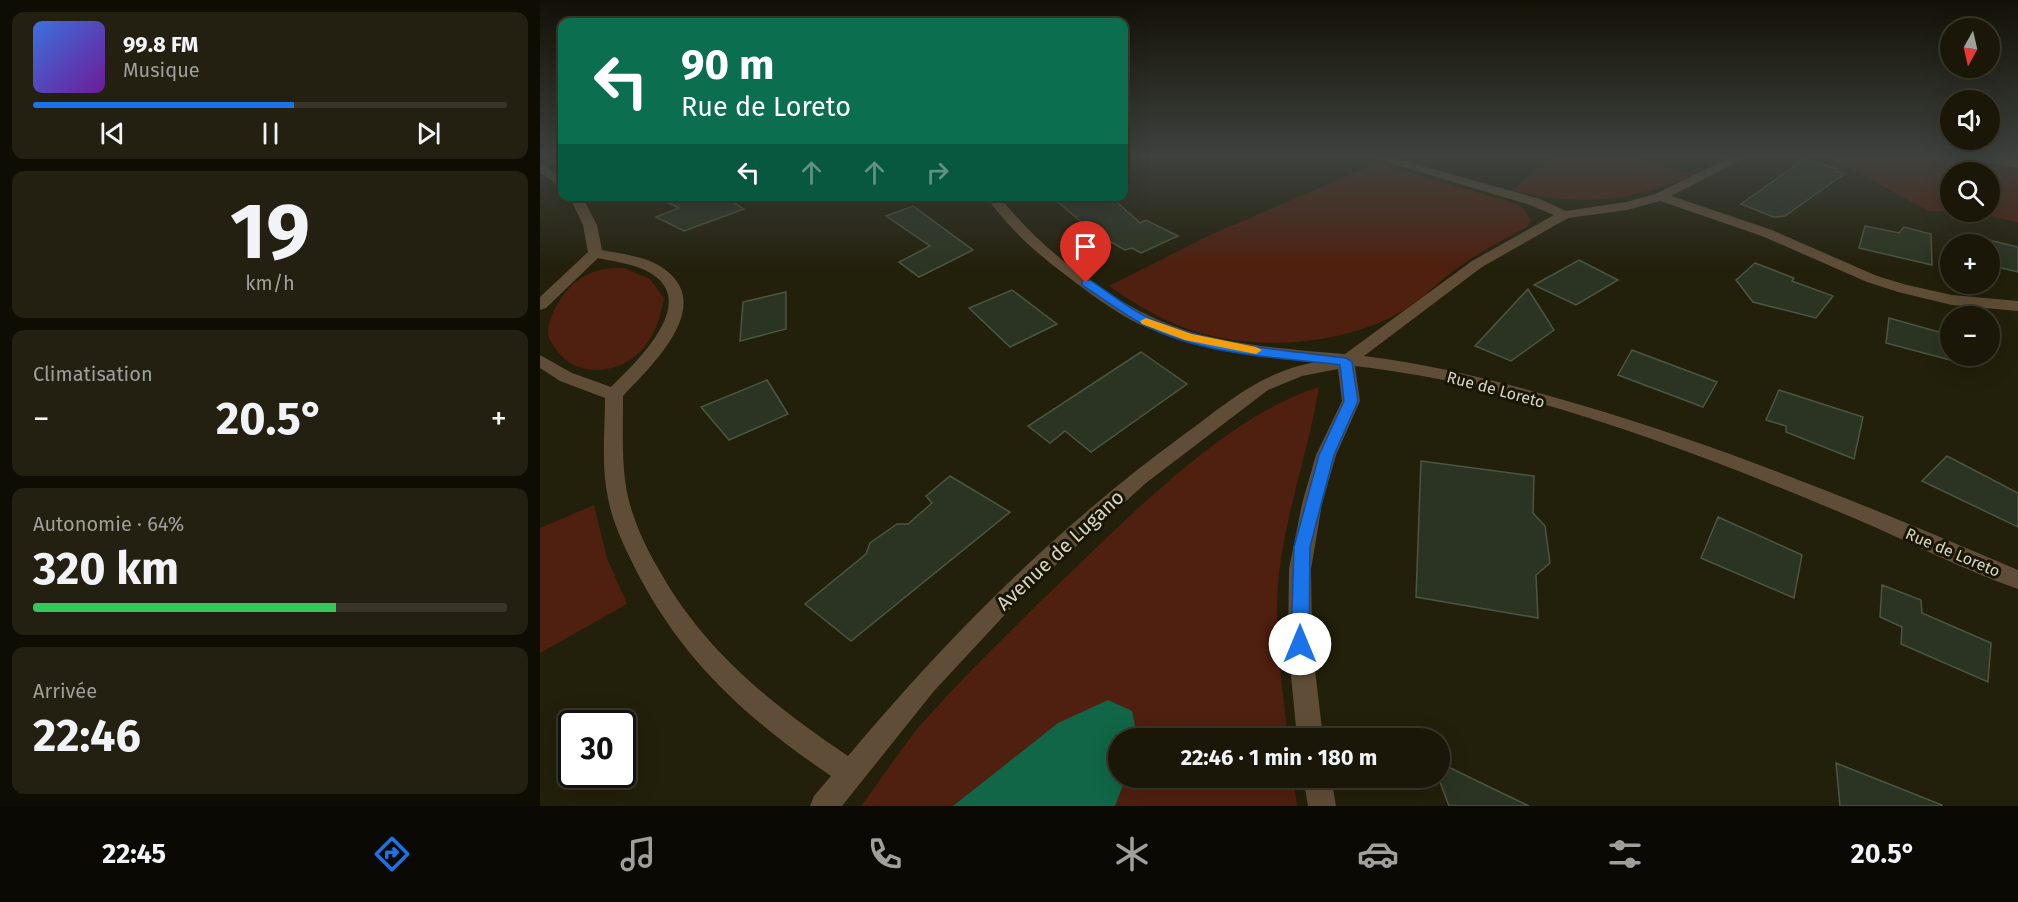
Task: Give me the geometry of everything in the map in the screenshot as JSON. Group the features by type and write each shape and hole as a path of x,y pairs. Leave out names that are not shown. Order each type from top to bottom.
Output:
{"street":[{"path":"1509,195 1535,202 1564,215"},
{"name":"Avenue de Lugano","path":"824,806 849,772 925,683 1018,585 1139,478 1262,386 1298,371 1346,362 1477,264 1564,215 1627,206 1665,195"},
{"path":"1660,197 1767,233 1872,279 1903,289 1952,300 2018,306"},
{"path":"578,201 590,225 595,253"},
{"name":"Rue de Loreto","path":"996,201 1024,234 1064,266 1102,295 1150,323 1189,337 1237,348 1415,369 1464,379 1635,429 1788,484 2018,580"},
{"path":"540,305 595,253"},
{"path":"595,253 642,264 659,272 671,283 676,294 678,311 670,329 646,361 614,396 616,489 631,538 660,598 695,647 748,700 849,772"},
{"path":"540,360 566,377 614,396"},
{"path":"1309,728 1300,644 1300,569 1312,504 1326,455 1351,401 1346,362"},
{"path":"1319,788 1322,806"}],"shaded area":[{"path":"1304,195 1485,195 1522,207 1531,220 1527,227 1484,250 1417,301 1390,318 1367,328 1315,340 1261,343 1209,335 1165,319 1136,304 1109,286 1210,235"},
{"path":"1533,195 1633,195 1585,200"},
{"path":"1898,195 1940,195 1940,212 1928,211"},
{"path":"2000,195 2018,195 2018,222 2000,219"},
{"path":"624,268 650,279 664,298 653,334 640,352 621,365 598,370 576,366 558,352 550,340 548,327 553,312 570,287 583,277 599,270"},
{"path":"1319,387 1282,550 1277,595 1281,677 1287,728 1108,728 1108,788 1295,788 1297,806 861,806 923,722 1030,611 1152,495 1218,442 1286,400"},
{"path":"594,505 607,558 627,604 540,653 540,528"},
{"path":"1108,700 1132,711 1135,728 1108,728 1108,788 1122,788 1115,806 953,806 1058,723"}],"building":[{"path":"1754,195 1815,195 1785,216 1774,217 1741,204"},
{"path":"664,201 732,201 744,209 684,231 656,217 679,208"},
{"path":"1057,201 1116,201 1140,223 1146,220 1178,236 1141,253 1132,248 1125,250 1094,233"},
{"path":"913,206 973,250 919,277 899,262 930,246 886,216"},
{"path":"1865,226 1899,233 1904,227 1931,234 1932,265 1859,248"},
{"path":"2000,243 2018,247 2018,272 2000,268"},
{"path":"1579,260 1618,280 1576,305 1534,285"},
{"path":"1755,263 1794,278 1792,281 1833,296 1816,318 1753,302 1736,280"},
{"path":"1528,289 1554,330 1511,361 1475,346"},
{"path":"1012,290 1057,324 1010,347 969,308"},
{"path":"786,292 786,329 740,341 743,302"},
{"path":"1889,318 1940,332 1940,357 1886,343"},
{"path":"1632,350 1717,382 1703,407 1618,375"},
{"path":"1141,352 1187,384 1091,452 1065,431 1050,443 1028,426"},
{"path":"767,380 788,414 729,440 701,407"},
{"path":"1779,390 1863,417 1854,459 1786,432 1786,426 1766,420"},
{"path":"1947,456 2018,493 2018,527 1922,481"},
{"path":"1421,461 1534,476 1533,513 1545,526 1550,563 1536,575 1538,618 1416,597"},
{"path":"950,476 1010,512 851,641 805,604 866,554 870,543 897,524 908,524 932,503 926,496"},
{"path":"1718,517 1802,555 1794,598 1701,558"},
{"path":"1882,585 1921,600 1922,613 1991,643 1988,682 1901,644 1902,627 1880,617"},
{"path":"1836,763 1942,805 1942,806 1840,806"},
{"path":"1450,768 1529,806 1449,806 1442,788 1450,788"}],"slow traffic":[{"path":"1146,321 1189,337 1256,350"}],"route":[{"path":"1086,283 1150,323 1189,337 1237,348 1346,362 1351,401 1326,455 1302,547 1300,644"}]}
